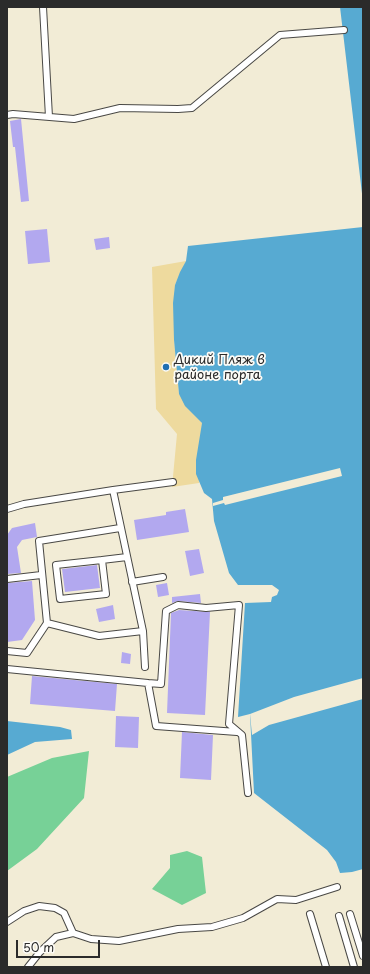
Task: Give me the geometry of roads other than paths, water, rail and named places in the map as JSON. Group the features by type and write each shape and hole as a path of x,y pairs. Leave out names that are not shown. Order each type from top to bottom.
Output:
{"lane":[{"path":"43,7 49,117"},
{"path":"7,115 13,114 74,119 120,108 192,108 280,35 344,30"},
{"path":"7,509 24,504 173,482"},
{"path":"113,490 143,631 145,667"},
{"path":"7,651 27,653 47,623 41,575 39,541 120,528"},
{"path":"102,560 106,594 60,599 56,565 102,560 127,558"},
{"path":"7,579 41,575"},
{"path":"132,582 163,577"},
{"path":"7,669 148,684 161,684 166,611 178,606 206,608 239,605 229,724 242,736 248,793"},
{"path":"47,623 99,636 143,631"},
{"path":"148,684 156,726 237,732"},
{"path":"28,967 56,936 73,933 91,939 119,941 178,929 212,927 243,918 277,899 296,900 336,887"},
{"path":"7,922 24,911 39,906 55,908 64,913 73,933"},
{"path":"310,914 326,967"},
{"path":"350,914 363,956"},
{"path":"339,916 354,967"}],"water":[{"path":"340,7 363,7 363,202"},
{"path":"363,227 363,869 340,873 336,862 327,850 254,793 250,714 238,717 245,603 271,602 272,597 277,595 279,590 272,585 238,585 229,573 214,521 212,499 204,493 196,474 196,460 202,423 185,406 179,394 174,340 173,303 175,285 186,261 188,246"},
{"path":"7,721 60,727 71,730 72,739 35,742 7,755"}],"place":[{"name":"Дикий Пляж в районе порта","path":"166,367"}]}
